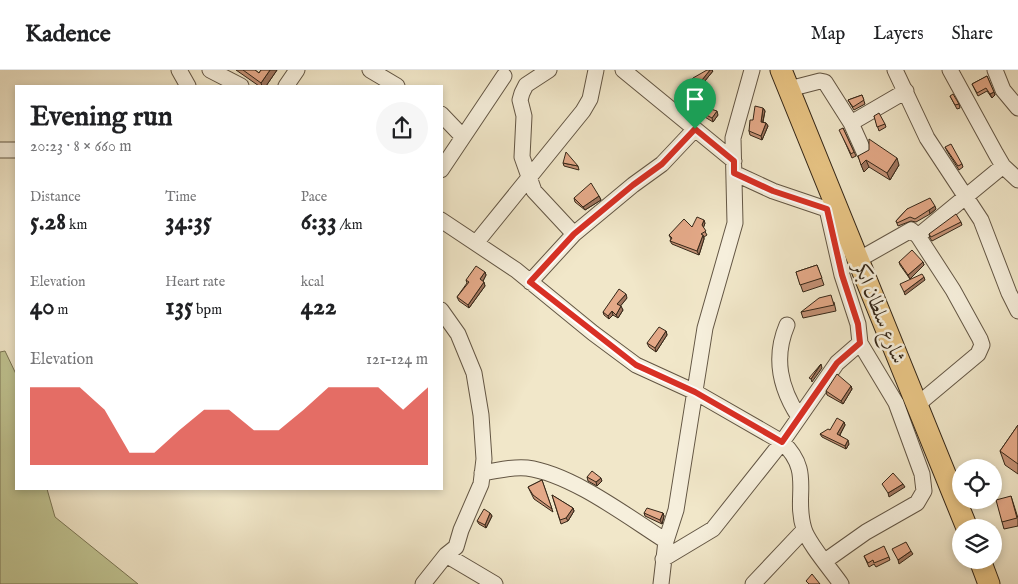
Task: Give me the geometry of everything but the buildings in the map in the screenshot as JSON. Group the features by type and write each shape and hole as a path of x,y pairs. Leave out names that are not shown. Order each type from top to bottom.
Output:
{"highway":[{"name":"شارع سلطان ابكر","path":"785,79 833,211 858,260 963,519"},
{"path":"983,569 989,584"}],"street":[{"path":"179,70 187,85"},
{"path":"210,70 239,85"},
{"path":"287,85 297,70"},
{"path":"370,70 395,85"},
{"path":"548,70 526,85 522,93 520,100 524,116 522,157 534,191 574,234"},
{"path":"476,243 583,111 590,98 596,70"},
{"path":"624,70 695,129 734,167 773,191 833,211 842,275 858,324 860,343 896,402 922,474 924,491 917,503 866,532 825,561"},
{"path":"661,584 666,540 676,510 705,328 735,223 734,138 752,70"},
{"path":"896,70 928,138 981,220 1009,293 1018,311"},
{"path":"950,70 1003,166 1018,180"},
{"path":"994,70 1003,90 1018,108"},
{"path":"443,167 501,73 522,93"},
{"path":"785,79 823,81 851,123 864,152"},
{"path":"851,123 906,91"},
{"path":"443,116 463,137"},
{"path":"530,282 574,234 633,185 662,164 695,129"},
{"path":"0,150 15,150"},
{"path":"918,236 1003,166"},
{"path":"443,221 530,282 636,365 695,392 782,442 792,451 802,472 801,508 804,530 841,584"},
{"path":"858,260 911,230 918,236 953,290 982,345 978,354 917,405"},
{"path":"423,584 446,555 456,547 460,530 481,484 484,459 481,415 474,373 458,334 443,313"},
{"path":"787,325 782,336 779,370 790,403 800,417"},
{"path":"663,559 713,529 782,442 837,363 860,343"},
{"path":"482,473 516,468 545,473 581,488 666,540"},
{"path":"752,584 804,530"},
{"path":"446,555 495,584"}],"green space":[{"path":"5,351 15,372 15,490 47,490 55,517 138,584 0,584 0,352"}],"route":[{"path":"695,129 734,161 734,173 773,191 827,209 842,275 858,324 860,343 837,363 782,442 695,392 636,365 530,282 574,234 633,185 653,172 695,129"}]}
